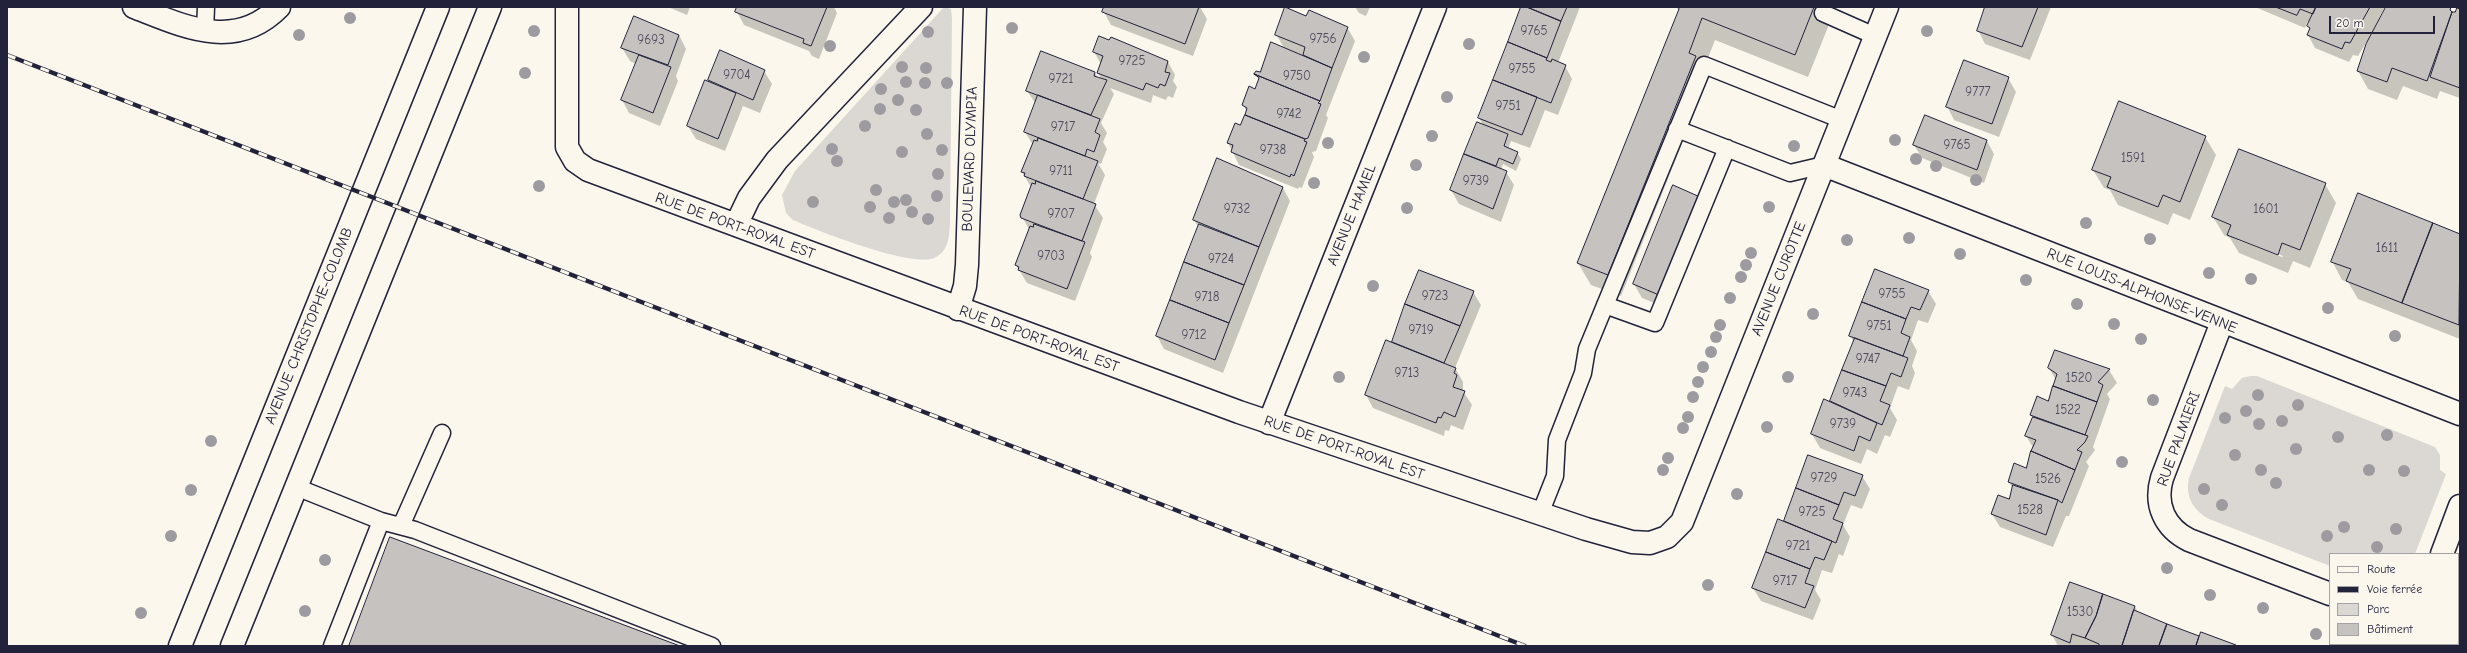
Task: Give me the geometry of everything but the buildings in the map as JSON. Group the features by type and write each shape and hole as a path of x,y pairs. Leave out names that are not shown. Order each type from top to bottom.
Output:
{"street":[{"path":"134,7 184,26 226,32 244,30 262,22 279,7"},
{"name":"AVENUE CHRISTOPHE-COLOMB","path":"180,646 438,7"},
{"path":"232,646 490,7"},
{"name":"RUE DE PORT-ROYAL EST","path":"567,7 566,134 570,155 580,166 601,176 958,310 1269,423 1540,514 1632,542 1658,542"},
{"path":"736,226 749,198 777,160 921,7"},
{"name":"BOULEVARD OLYMPIA","path":"958,310 965,286 967,265 975,7"},
{"name":"AVENUE HAMEL","path":"1269,423 1435,7"},
{"name":"AVENUE CUROTTE","path":"1658,542 1675,530 1687,510 1887,7"},
{"name":"RUE LOUIS-ALPHONSE-VENNE","path":"1824,165 2460,414"},
{"name":"RUE PALMIERI","path":"2222,322 2160,487 2160,506 2163,515 2174,530 2189,540 2329,594"},
{"path":"2442,553 2460,506"}],"lane":[{"path":"205,30 206,7"},
{"path":"1823,13 1875,36"},
{"path":"1540,514 1555,476 1557,440 1583,373 1587,349 1704,65 1842,120"},
{"path":"1677,129 1790,173 1824,165"},
{"path":"1605,305 1655,323 1727,148"},
{"path":"401,526 442,433"},
{"path":"296,487 381,521 401,526 712,646"},
{"path":"332,646 381,521"}],"green space":[{"path":"944,7 951,9 952,18 950,222 948,241 944,250 936,257 925,260 908,258 888,254 843,240 793,220 786,213 782,195 795,171"},
{"path":"2257,376 2435,447 2440,455 2440,470 2446,474 2415,553 2329,553 2329,566 2209,519 2195,507 2189,497 2189,478 2225,386 2232,389 2242,378"}],"railway":[{"path":"7,55 1525,646"}]}
